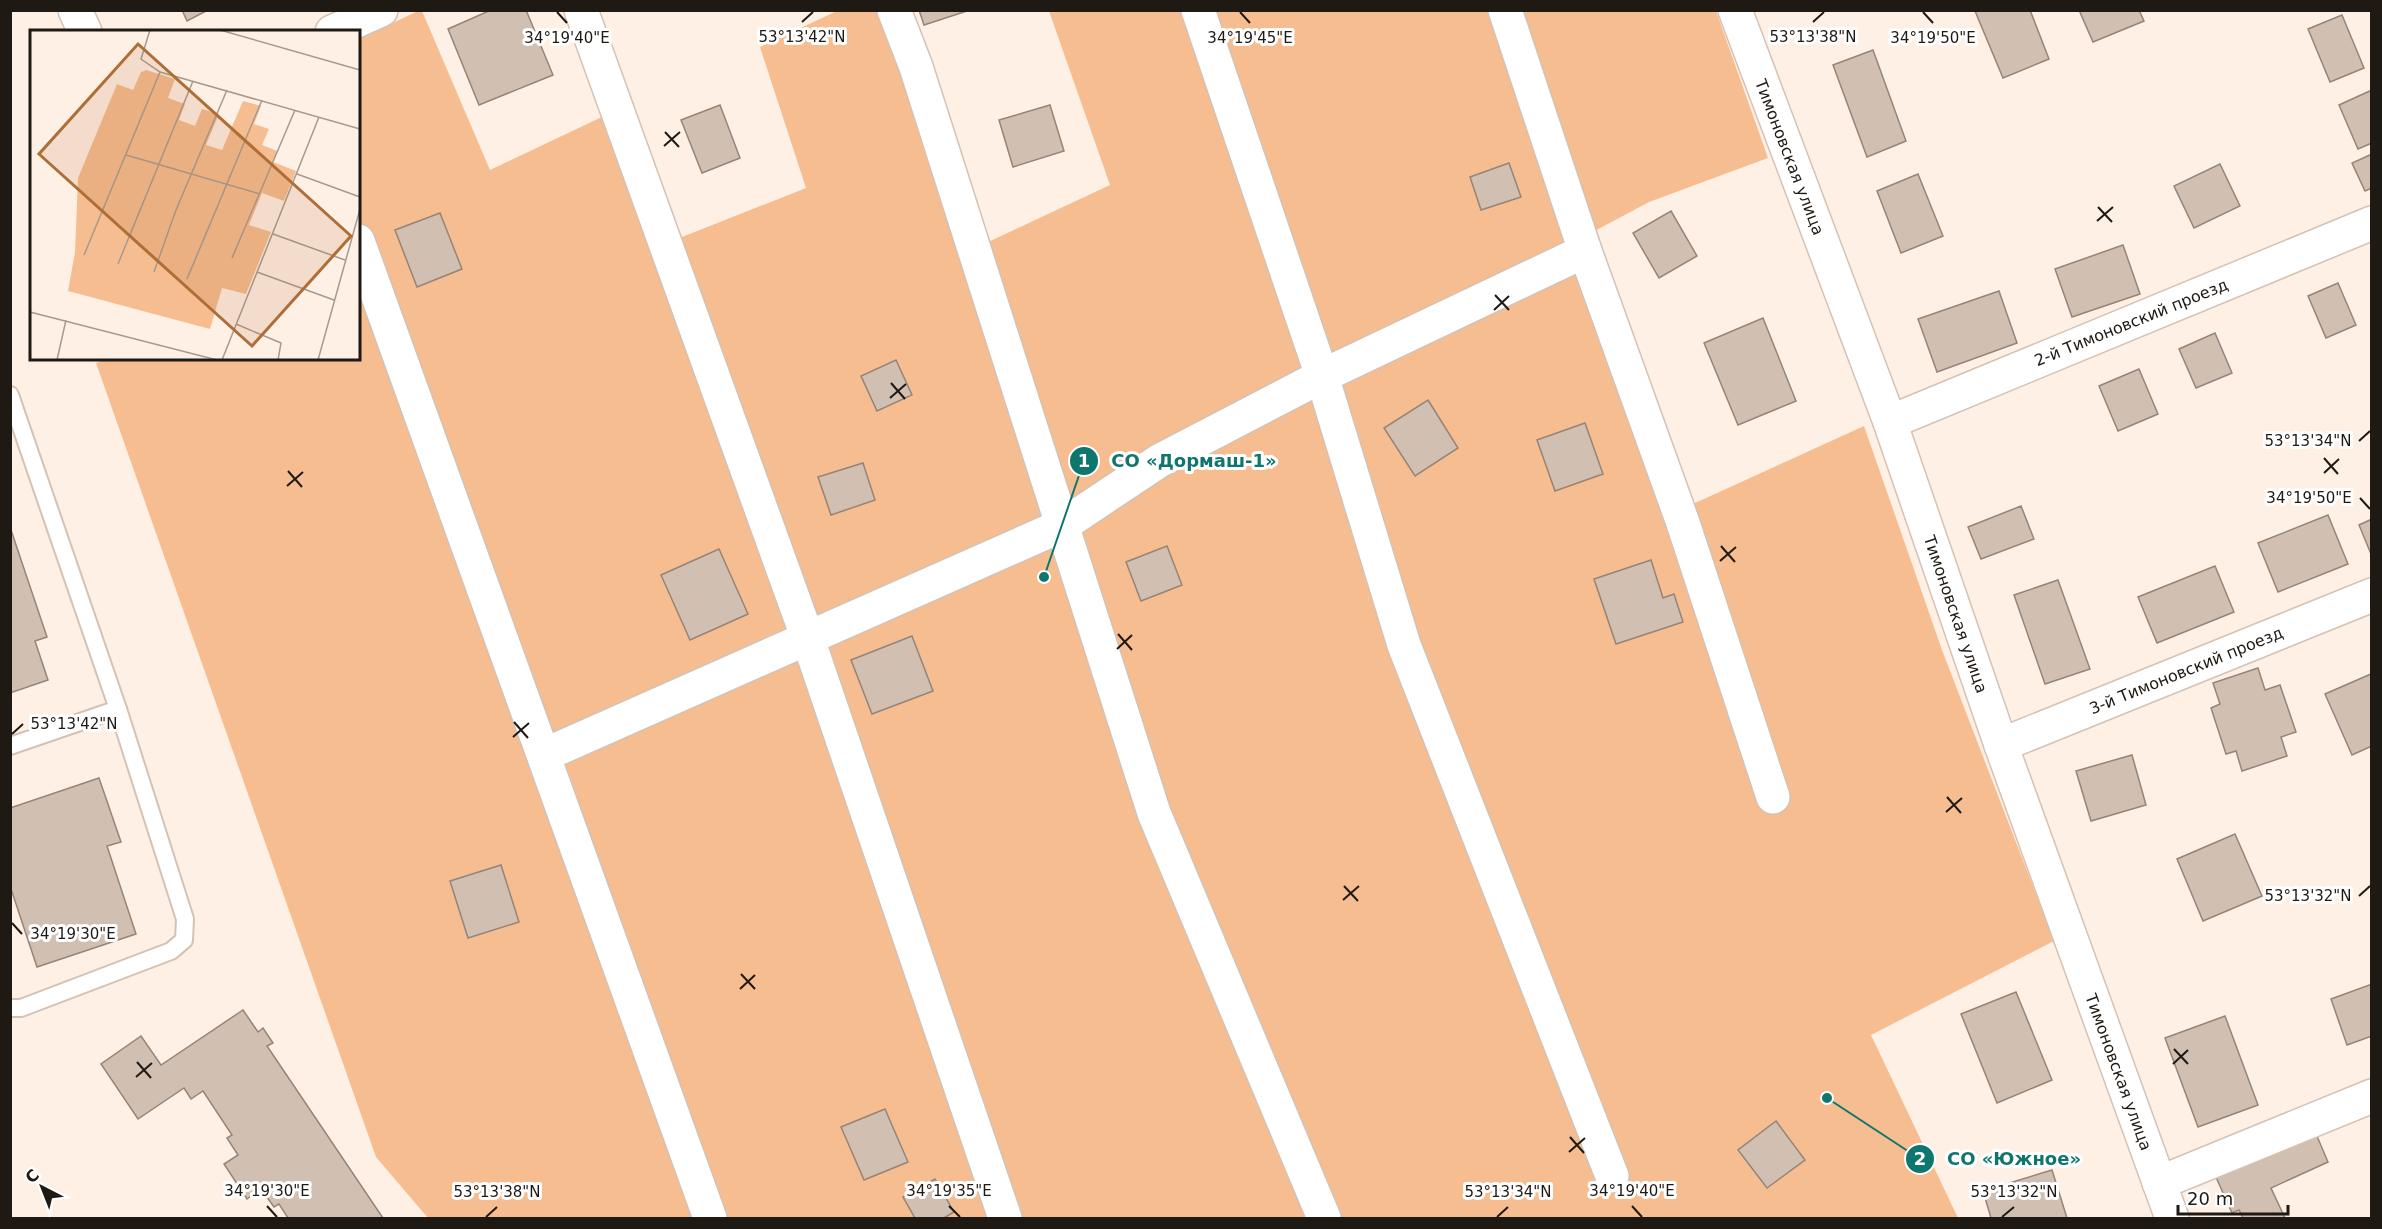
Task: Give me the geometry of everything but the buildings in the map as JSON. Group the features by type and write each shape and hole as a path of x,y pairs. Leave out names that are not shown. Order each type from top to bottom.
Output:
{"street":[{"path":"75,10 84,30"},
{"path":"336,30 381,10"},
{"path":"581,10 808,639 1005,1218"},
{"path":"894,10 916,67 1154,813 1324,1218"},
{"path":"1198,10 1322,376 1404,645 1612,1176"},
{"path":"1505,10 1585,251 1683,523 1773,797"},
{"name":"Тимоновская улица","path":"1735,10 1890,422 2001,745 2172,1218"},
{"name":"2-й Тимоновский проезд","path":"1890,422 2372,223"},
{"path":"360,247 710,1218"},
{"path":"544,755 1063,525 1159,461 1322,376 1585,251"},
{"name":"3-й Тимоновский проезд","path":"2001,745 2372,595"},
{"path":"2159,1183 2372,1096"}],"lane":[{"path":"10,395 118,709 185,919 184,940 171,951 21,1008 10,1008"},
{"path":"10,746 118,709"}],"shaded area":[{"path":"422,11 490,170 625,106 672,241 806,188 760,47 837,11 902,11 984,244 1110,185 1049,11 1716,11 1768,158 1649,202 1591,233 1693,504 1864,426 1942,650 2054,941 1871,1035 1958,1218 428,1218 376,1157 96,363 104,360 360,360 360,39"}],"place":[{"name":"СО «Дормаш-1»","path":"1044,577"},
{"name":"СО «Южное»","path":"1827,1098"}]}
